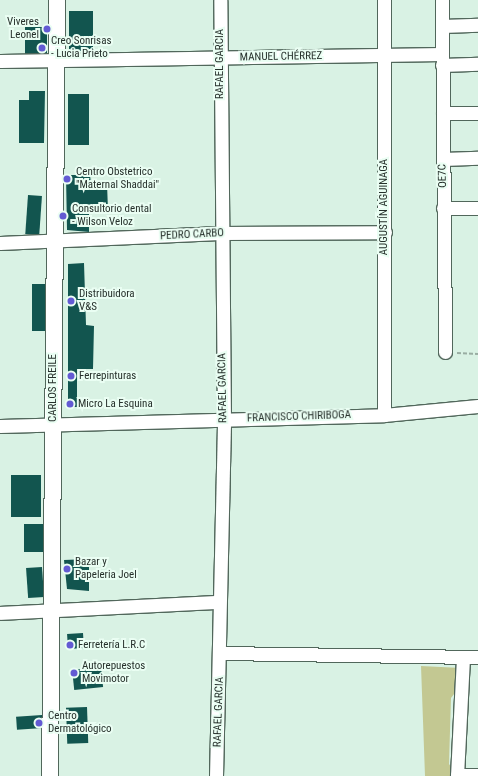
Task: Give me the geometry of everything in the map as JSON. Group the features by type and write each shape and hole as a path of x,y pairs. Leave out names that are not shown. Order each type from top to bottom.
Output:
{"street":[{"name":"CARLOS FREILE","path":"50,776 49,610 53,424 52,242 57,0"},
{"name":"RAFAEL GARCIA","path":"216,776 221,653 219,602 224,420 220,233 220,0"},
{"name":"AUGUSTÍN AGUINAGA","path":"384,0 384,414"},
{"name":"OE7C","path":"442,0 445,352"},
{"path":"442,26 478,25"},
{"name":"MANUEL CHÉRREZ","path":"0,61 383,55 478,64"},
{"path":"443,113 478,113"},
{"path":"443,159 478,158"},
{"path":"443,208 478,208"},
{"name":"PEDRO CARBO","path":"0,243 52,242 220,233 385,232"},
{"name":"FRANCISCO CHIRIBOGA","path":"0,426 384,414 478,406"},
{"path":"0,613 219,602"},
{"path":"221,653 478,657"},
{"path":"463,657 457,776 478,775"}],"path":[{"path":"445,352 478,354"}],"green space":[{"path":"421,666 461,668 460,686 451,698 449,764 458,776 425,776"}],"building":[{"path":"69,11 93,11 93,51 69,51"},
{"path":"25,27 47,27 47,54 25,54"},
{"path":"29,91 45,91 44,143 19,143 19,100 29,100"},
{"path":"68,94 89,94 89,145 68,145"},
{"path":"66,175 90,175 91,184 107,183 108,211 89,212 89,232 67,230"},
{"path":"28,195 42,196 39,235 25,234"},
{"path":"84,263 86,325 94,326 93,369 77,369 77,407 68,407 68,264"},
{"path":"32,284 46,284 46,331 32,331"},
{"path":"11,475 41,475 41,517 11,517"},
{"path":"24,524 43,524 43,552 24,552"},
{"path":"89,559 89,591 67,589 64,560"},
{"path":"42,567 44,597 28,598 26,568"},
{"path":"83,633 84,648 68,649 67,634"},
{"path":"101,667 103,687 74,690 72,670"},
{"path":"87,707 88,743 67,744 66,708"},
{"path":"42,715 43,728 17,730 16,717"}],"place":[{"name":"Viveres Leonel","path":"47,29"},
{"name":"Creo Sonrisas - Lucia Prieto","path":"42,48"},
{"name":"Centro Obstetrico \"Maternal Shaddai\"","path":"67,179"},
{"name":"Consultorio dental - Wilson Veloz","path":"63,216"},
{"name":"Distribuidora V&S","path":"71,301"},
{"name":"Ferrepinturas","path":"71,376"},
{"name":"Micro La Esquina","path":"70,404"},
{"name":"Bazar y Papeleria Joel","path":"67,569"},
{"name":"Ferretería L.R.C","path":"70,645"},
{"name":"Autorepuestos Movimotor","path":"74,673"},
{"name":"Centro Dermatológico","path":"39,723"}]}
